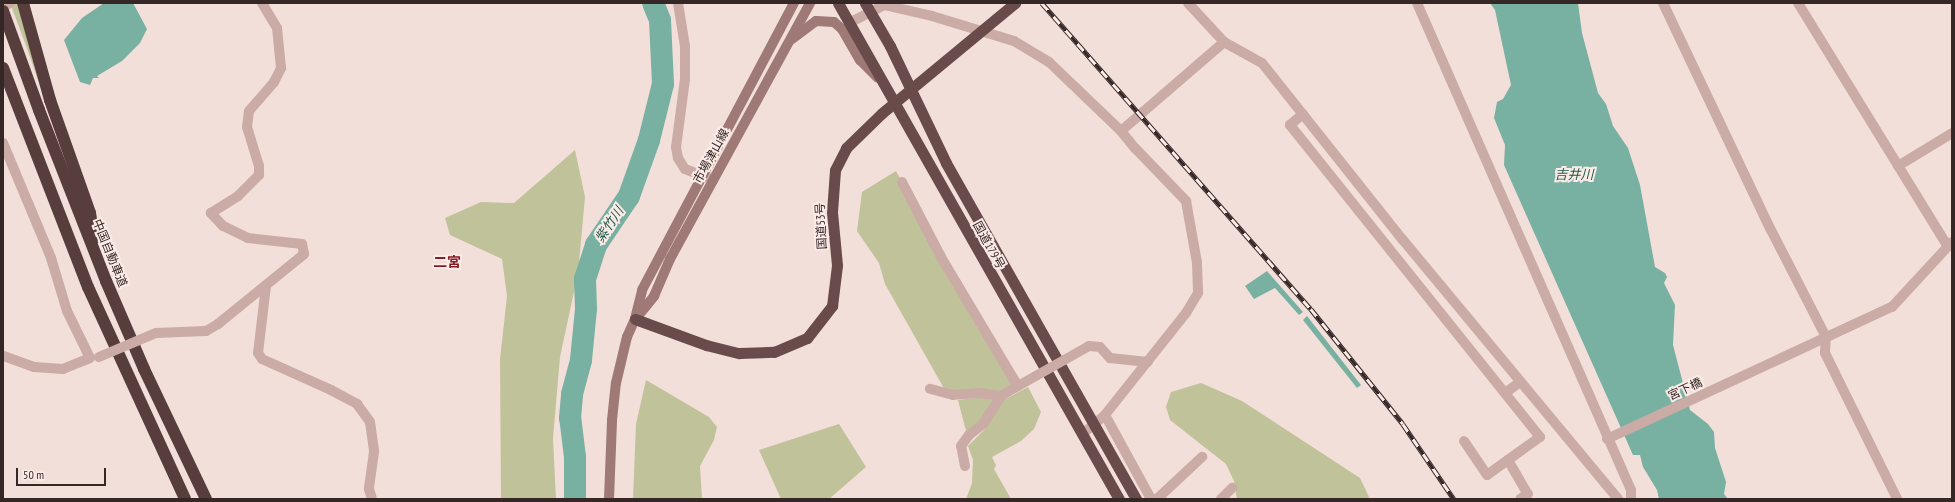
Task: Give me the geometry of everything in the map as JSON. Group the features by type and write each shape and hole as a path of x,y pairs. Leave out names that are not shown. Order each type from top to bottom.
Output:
{"highway":[{"path":"23,3 50,100 90,213 96,256"},
{"name":"国道179号","path":"838,3 1119,499"},
{"name":"国道53号","path":"635,319 706,345 739,353 774,352 807,338 832,306 837,265 832,212 835,170 846,148 882,113 1015,3"},
{"name":"国道179号","path":"868,7 890,46 946,162 1136,499"},
{"name":"中国自動車道","path":"3,12 96,256 144,369 206,499"},
{"path":"3,68 52,201"},
{"path":"3,92 52,201 127,376 185,499"}],"main road":[{"name":"市場津山線","path":"609,499 612,420 616,383 627,337 635,319 642,290 794,3"},
{"name":"市場津山線","path":"635,319 654,296 670,259 810,3"},
{"path":"788,42 816,21 834,22 842,29 860,60 882,82"}],"street":[{"path":"3,7 10,3"},
{"path":"3,356 34,367 63,369 95,358 156,333 206,331 266,286 304,254 302,244 248,238 223,226 212,213 238,196 259,175 259,166 247,127 249,111 274,82 280,68 277,28 262,3"},
{"path":"678,3 685,46 685,79 676,147 678,158 685,169 713,180"},
{"path":"1188,3 1224,42 1262,63 1403,240 1618,499"},
{"path":"1417,3 1607,439 1631,490 1631,499"},
{"path":"1663,3 1771,230 1826,337 1825,353 1897,499"},
{"path":"1798,3 1898,166 1950,244"},
{"path":"849,23 868,7 884,5 932,16 1014,41 1049,62 1121,131 1135,148 1186,201 1197,263 1198,293 1186,313 1105,415 1082,434"},
{"path":"1121,131 1224,42"},
{"path":"1303,114 1290,124 1540,437 1486,475 1464,441"},
{"path":"1898,166 1952,133"},
{"path":"3,143 51,258 67,311 95,358"},
{"path":"902,182 941,257 1018,386"},
{"path":"1391,250 1403,240"},
{"name":"宮下橋","path":"1607,439 1892,307 1950,244"},
{"path":"266,286 258,353 262,359 331,390 357,404 370,422 374,452 369,489 372,499"},
{"path":"965,466 961,446 969,435 984,424 1001,396 1018,386 1089,346 1100,347 1110,358 1148,362"},
{"path":"1505,393 1520,382"},
{"path":"930,389 953,395 980,393 1001,396"},
{"path":"1105,415 1151,499"},
{"path":"1157,499 1202,457"},
{"path":"1508,460 1528,494 1520,499"},
{"path":"1221,499 1232,488"}],"green space":[{"path":"10,3 17,3 43,94 24,40"},
{"path":"575,150 585,197 578,273 560,357 553,438 556,499 501,499 500,359 507,296 502,259 450,235 445,218 481,202 514,203"},
{"path":"896,171 1014,386 1002,393 946,392 885,284 879,263 857,231 862,192"},
{"path":"646,380 709,417 717,427 714,440 700,466 702,499 633,499 636,424"},
{"path":"1201,383 1242,401 1360,478 1370,499 1237,499 1234,481 1226,464 1170,420 1166,407 1171,392"},
{"path":"1028,387 1041,412 1034,429 1021,441 992,457 996,465 994,469 1011,499 966,499 972,483 973,460 968,446 986,428 1002,401"},
{"path":"983,397 993,400 981,422 966,431 958,400"},
{"path":"839,424 866,467 829,499 781,499 759,450"}],"water":[{"path":"104,3 133,3 147,29 140,43 122,61 97,76 99,78 93,78 90,85 80,82 64,40 82,18"},
{"name":"吉井川","path":"1490,3 1578,3 1582,33 1598,93 1606,104 1613,126 1628,148 1640,185 1655,267 1665,273 1667,277 1664,283 1675,305 1673,345 1690,410 1708,424 1714,432 1715,448 1726,482 1724,494 1728,499 1659,499 1657,490 1643,467 1640,455 1633,455 1504,165 1505,145 1494,118 1497,102 1503,99 1511,85 1495,10"},
{"path":"1267,271 1303,312 1299,315 1275,288 1254,299 1245,286"},
{"path":"1307,316 1361,385 1357,388 1303,320"}],"waterway":[{"name":"紫竹川","path":"575,499 575,457 570,418 572,394 581,360 586,309 585,279 596,245 629,196 649,140 663,84 660,20 653,3"}],"railway":[{"path":"1042,3 1311,309 1403,424 1454,499"}],"district":[{"name":"二宮","path":"447,262"}]}
